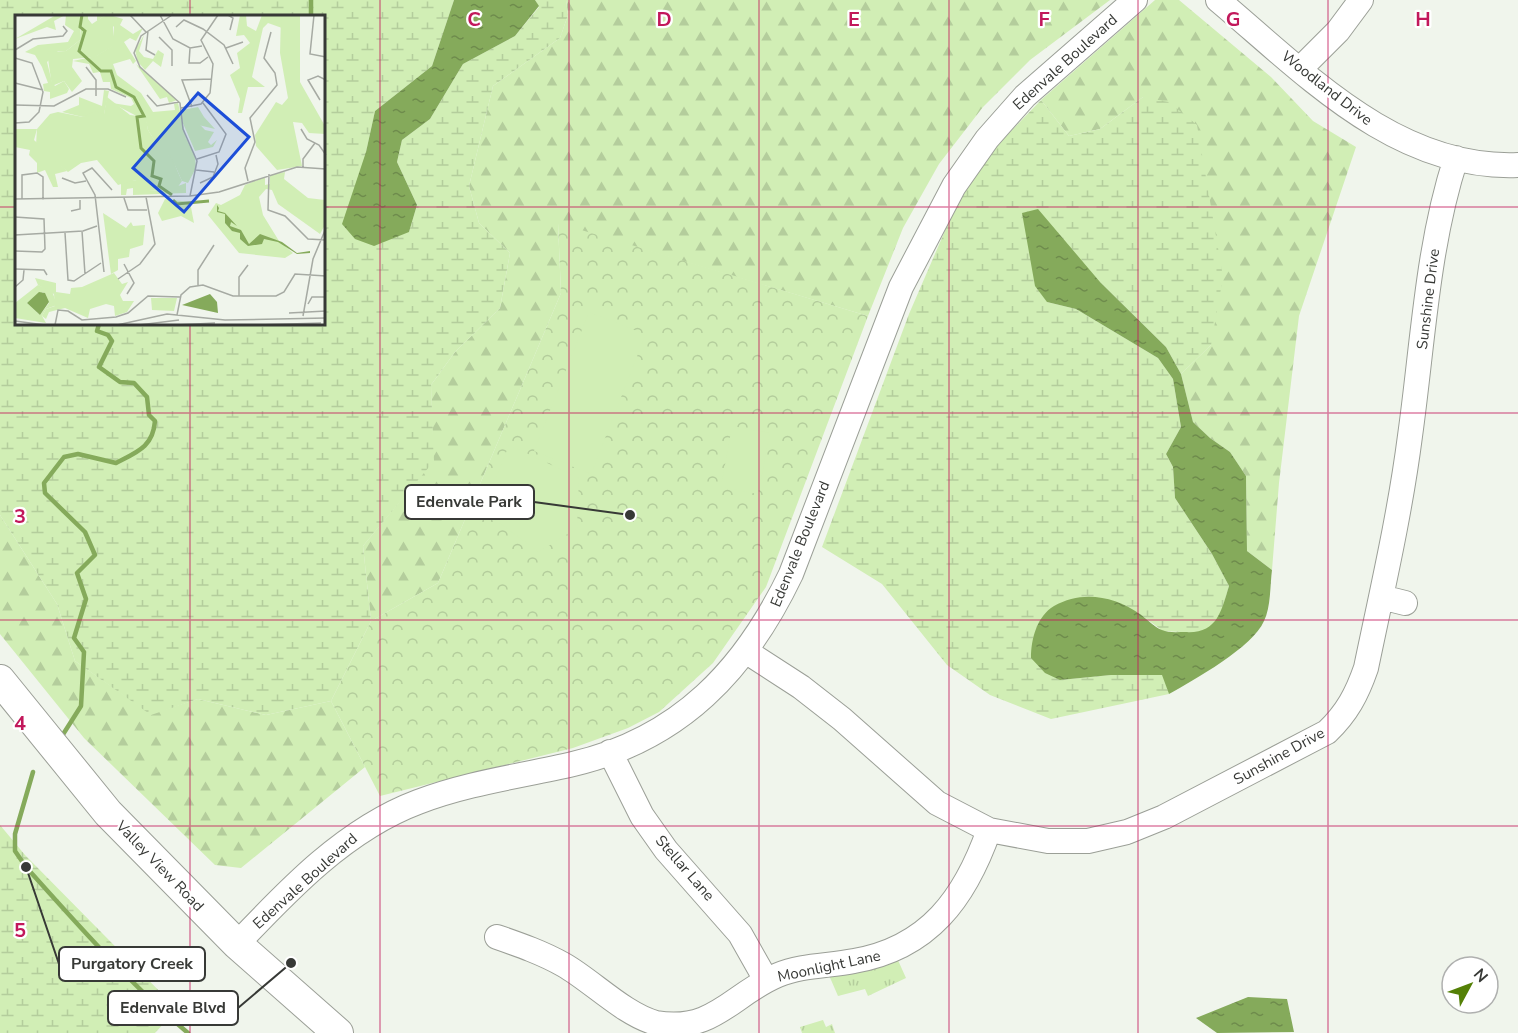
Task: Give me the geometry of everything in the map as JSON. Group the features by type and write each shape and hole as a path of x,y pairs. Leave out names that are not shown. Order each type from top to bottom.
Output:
{"main road":[{"name":"Valley View Road","path":"0,680 108,813 237,944 338,1033"}],"street":[{"name":"Edenvale Boulevard","path":"237,944 337,849 369,825 417,802 450,792 576,764 610,753 669,723 720,681 747,652 771,616 791,574 901,287 954,186 987,138 1025,96 1135,0"},
{"name":"Woodland Drive","path":"1218,0 1300,69 1371,124 1413,144 1456,158 1502,166 1518,165"},
{"path":"1300,69 1338,31 1361,0"},
{"name":"Sunshine Drive","path":"747,652 801,687 842,719 937,803 989,830 1048,841 1088,841 1127,832 1164,817 1305,746 1327,732 1345,715 1358,692 1381,597 1405,476 1435,241 1446,188 1456,158"},
{"path":"1381,597 1405,603"},
{"name":"Stellar Lane","path":"610,753 642,816 666,850 740,934 766,980"},
{"name":"Moonlight Lane","path":"497,937 531,949 565,965 636,1013 654,1022 695,1025 714,1017 766,980 780,974 809,967 875,958 903,946 950,908 968,883 989,830"}],"green space":[{"path":"0,0 454,0 432,66 375,111 366,152 409,232 417,205 397,162 402,140 430,119 463,64 515,36 539,7 535,0 566,0 568,15 560,38 493,86 469,186 479,223 510,253 500,308 455,352 431,385 434,461 363,546 371,621 331,701 266,715 198,699 151,715 75,661 57,604 0,515"},
{"path":"566,0 1110,0 1030,60 983,107 939,164 903,228 868,316 558,224 561,293 438,583 371,621 363,546 433,461 431,385 455,352 500,308 510,253 479,223 469,186 493,86 560,38 568,15"},
{"path":"1155,0 1179,0 1271,77 1313,121 1356,147 1299,316 1279,483 1272,570 1247,551 1246,476 1230,452 1193,422 1181,374 1211,345 1143,97 1100,129 1069,136 1041,100"},
{"path":"1143,97 1169,102 1197,125 1223,277 1211,345 1181,374 1166,347 1100,282 1047,302 1076,309 1158,358 1173,379 1181,427 1166,454 1173,467 1175,498 1212,554 1229,586 1220,617 1210,629 1196,633 1163,631 1137,612 1060,680 1111,675 1163,675 1169,694 1051,719 990,695 947,665 882,584 822,547 909,314 954,210 988,155 1041,100 1069,136 1100,129"},
{"path":"558,223 868,316 766,587 713,663 659,712 628,728 573,748 380,796 331,701 371,621 438,583 561,293"},
{"path":"589,312 645,336 591,474 534,451"},
{"path":"732,426 770,433 758,494 721,487"},
{"path":"509,445 579,478 577,528 539,552 483,511"},
{"path":"0,515 57,604 75,661 151,714 198,699 266,715 331,701 365,767 241,868 215,865 84,738 0,634"},
{"path":"0,825 25,855 177,1009 155,1033 0,1033"},
{"path":"897,958 906,978 868,996 865,989 838,996 828,973"},
{"path":"823,1020 826,1027 832,1024 835,1033 802,1033 800,1027"}],"water":[{"path":"454,0 535,0 539,6 515,36 463,64 430,119 402,140 397,162 417,205 409,232 374,246 355,239 342,224 366,152 375,111 432,66"},
{"path":"1038,209 1100,282 1166,347 1181,374 1193,422 1230,452 1246,476 1247,551 1272,570 1268,609 1258,631 1222,662 1169,694 1162,675 1111,675 1060,680 1045,673 1031,658 1032,643 1039,622 1048,610 1065,601 1087,597 1109,599 1130,608 1164,631 1196,632 1211,625 1216,619 1229,586 1212,554 1175,498 1173,467 1166,454 1181,427 1173,379 1158,358 1076,309 1047,302 1035,286 1022,213"},
{"path":"1248,997 1287,999 1294,1032 1217,1033 1196,1018"}],"waterway":[{"path":"311,0 311,15"},
{"path":"62,736 81,706 84,652 74,638 86,599 77,573 95,555 85,532 45,493 44,483 64,457 78,454 116,463 131,455 147,443 154,430 155,421 149,415 147,397 134,383 120,382 99,367 112,341 108,335 97,331 98,326"},
{"path":"33,772 15,834 15,851 26,867 104,953 188,1033"}],"place":[{"name":"Edenvale Park","path":"630,515"},
{"name":"Purgatory Creek","path":"26,867"},
{"name":"Edenvale Blvd","path":"291,963"}]}
